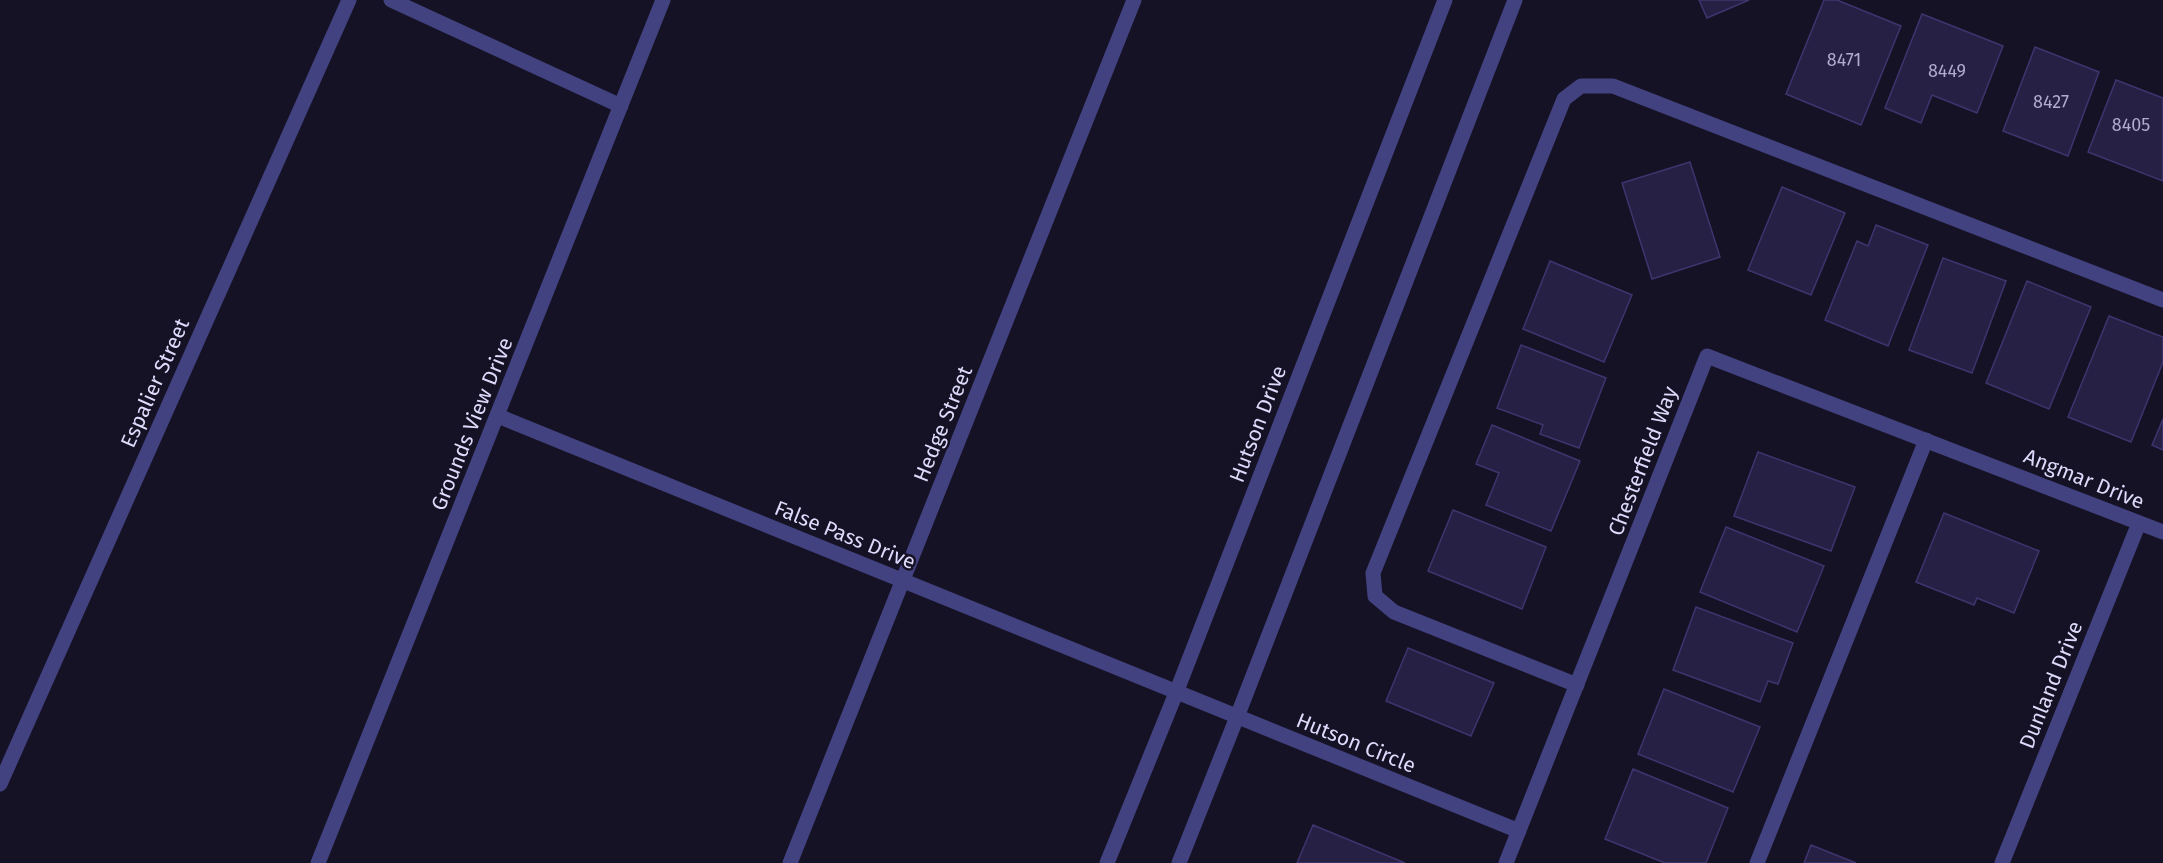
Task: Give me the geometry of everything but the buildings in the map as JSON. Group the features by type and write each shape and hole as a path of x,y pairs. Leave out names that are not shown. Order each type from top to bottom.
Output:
{"street":[{"name":"Espalier Street","path":"0,784 349,0"},
{"path":"391,0 621,106"},
{"name":"Grounds View Drive","path":"318,863 663,0"},
{"name":"Hedge Street","path":"790,863 1134,0"},
{"name":"Hutson Drive","path":"1107,863 1176,693 1445,0"},
{"path":"1179,863 1515,0"},
{"path":"1577,686 1394,612 1375,596 1373,573 1564,99 1581,86 1613,86 2163,300"},
{"name":"Chesterfield Way","path":"1506,863 1707,356 1989,464"},
{"name":"False Pass Drive","path":"498,416 1176,693"},
{"path":"1757,863 1926,440"},
{"name":"Angmar Drive","path":"1989,464 2163,532"},
{"name":"Dunland Drive","path":"2002,863 2139,523"},
{"name":"Hutson Circle","path":"1176,693 1519,831"}]}
